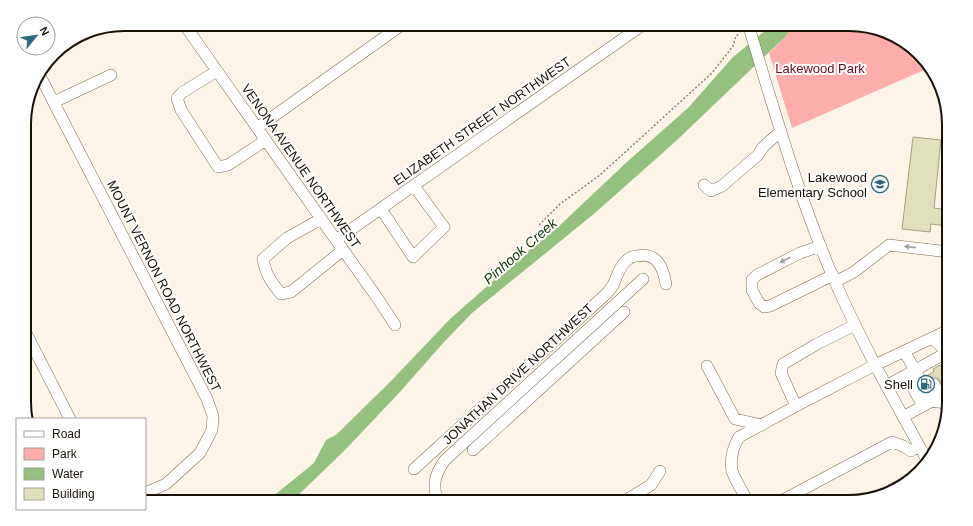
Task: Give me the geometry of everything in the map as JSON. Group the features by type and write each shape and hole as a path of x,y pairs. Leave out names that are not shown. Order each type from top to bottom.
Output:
{"street":[{"name":"VENONA AVENUE NORTHWEST","path":"189,31 395,325"},
{"path":"258,128 393,31"},
{"name":"ELIZABETH STREET NORTHWEST","path":"336,240 634,31"},
{"path":"750,31 804,200 834,279 875,365 925,456"},
{"path":"217,71 183,92 177,98 181,110 218,167 228,165 266,140"},
{"path":"54,102 111,75"},
{"name":"MOUNT VERNON ROAD NORTHWEST","path":"42,80 203,392 213,416 212,430 200,453 166,484 146,493"},
{"path":"704,184 711,192 722,186 758,155 763,147 781,131"},
{"path":"381,209 413,257 444,227 414,186"},
{"path":"321,219 287,238 263,259 265,270 271,282 281,294 291,292 343,250"},
{"path":"821,246 800,253 757,275 752,280 752,290 759,303 764,307 770,306 854,272 889,245 942,251"},
{"path":"414,469 599,301 612,286 618,271 626,260 643,255 652,257 660,264 666,284"},
{"name":"JONATHAN DRIVE NORTHWEST","path":"436,495 434,481 438,470 446,460 479,437 567,356 616,314 643,279"},
{"path":"599,301 616,314"},
{"path":"576,321 590,336"},
{"path":"796,406 781,373 783,364 817,344 855,325"},
{"path":"744,495 732,471 732,455 734,445 739,438 796,406 875,365 942,333"},
{"path":"932,338 942,347"},
{"path":"554,342 567,356"},
{"path":"31,343 69,418"},
{"path":"904,351 922,377 942,397"},
{"path":"886,386 922,377 942,359"},
{"path":"533,361 546,376"},
{"path":"707,366 735,419 762,425"},
{"path":"922,377 928,404"},
{"path":"922,377 928,404"},
{"path":"510,382 523,397"},
{"path":"488,402 502,416"},
{"path":"903,417 928,404 942,403"},
{"path":"465,423 479,437 473,450"},
{"path":"791,495 892,442 911,451 919,446"},
{"path":"635,495 652,485 660,470"}],"path":[{"path":"539,225 560,204 600,175 712,73 733,46 736,36 744,31"}],"green space":[{"name":"Lakewood Park","path":"789,31 849,31 867,33 879,36 901,47 910,54 924,70 792,128 769,53"}],"water":[{"path":"765,31 790,31 676,141 595,213 472,313 345,450 298,495 275,495 314,463 326,440 336,435 392,380 450,319 511,265 558,227 628,161 688,108 733,57"}],"building":[{"path":"913,137 941,140 934,208 942,209 942,225 931,224 930,232 902,229"},
{"path":"942,364 942,384 938,378 934,377 928,382 926,381 926,376 934,372 933,369"}],"tunnel":[{"path":"929,375 934,384"}],"place":[{"name":"Lakewood Elementary School","path":"880,184"},
{"name":"Shell","path":"926,384"}],"water label":[{"name":"Pinhook Creek","path":"520,251"}]}
